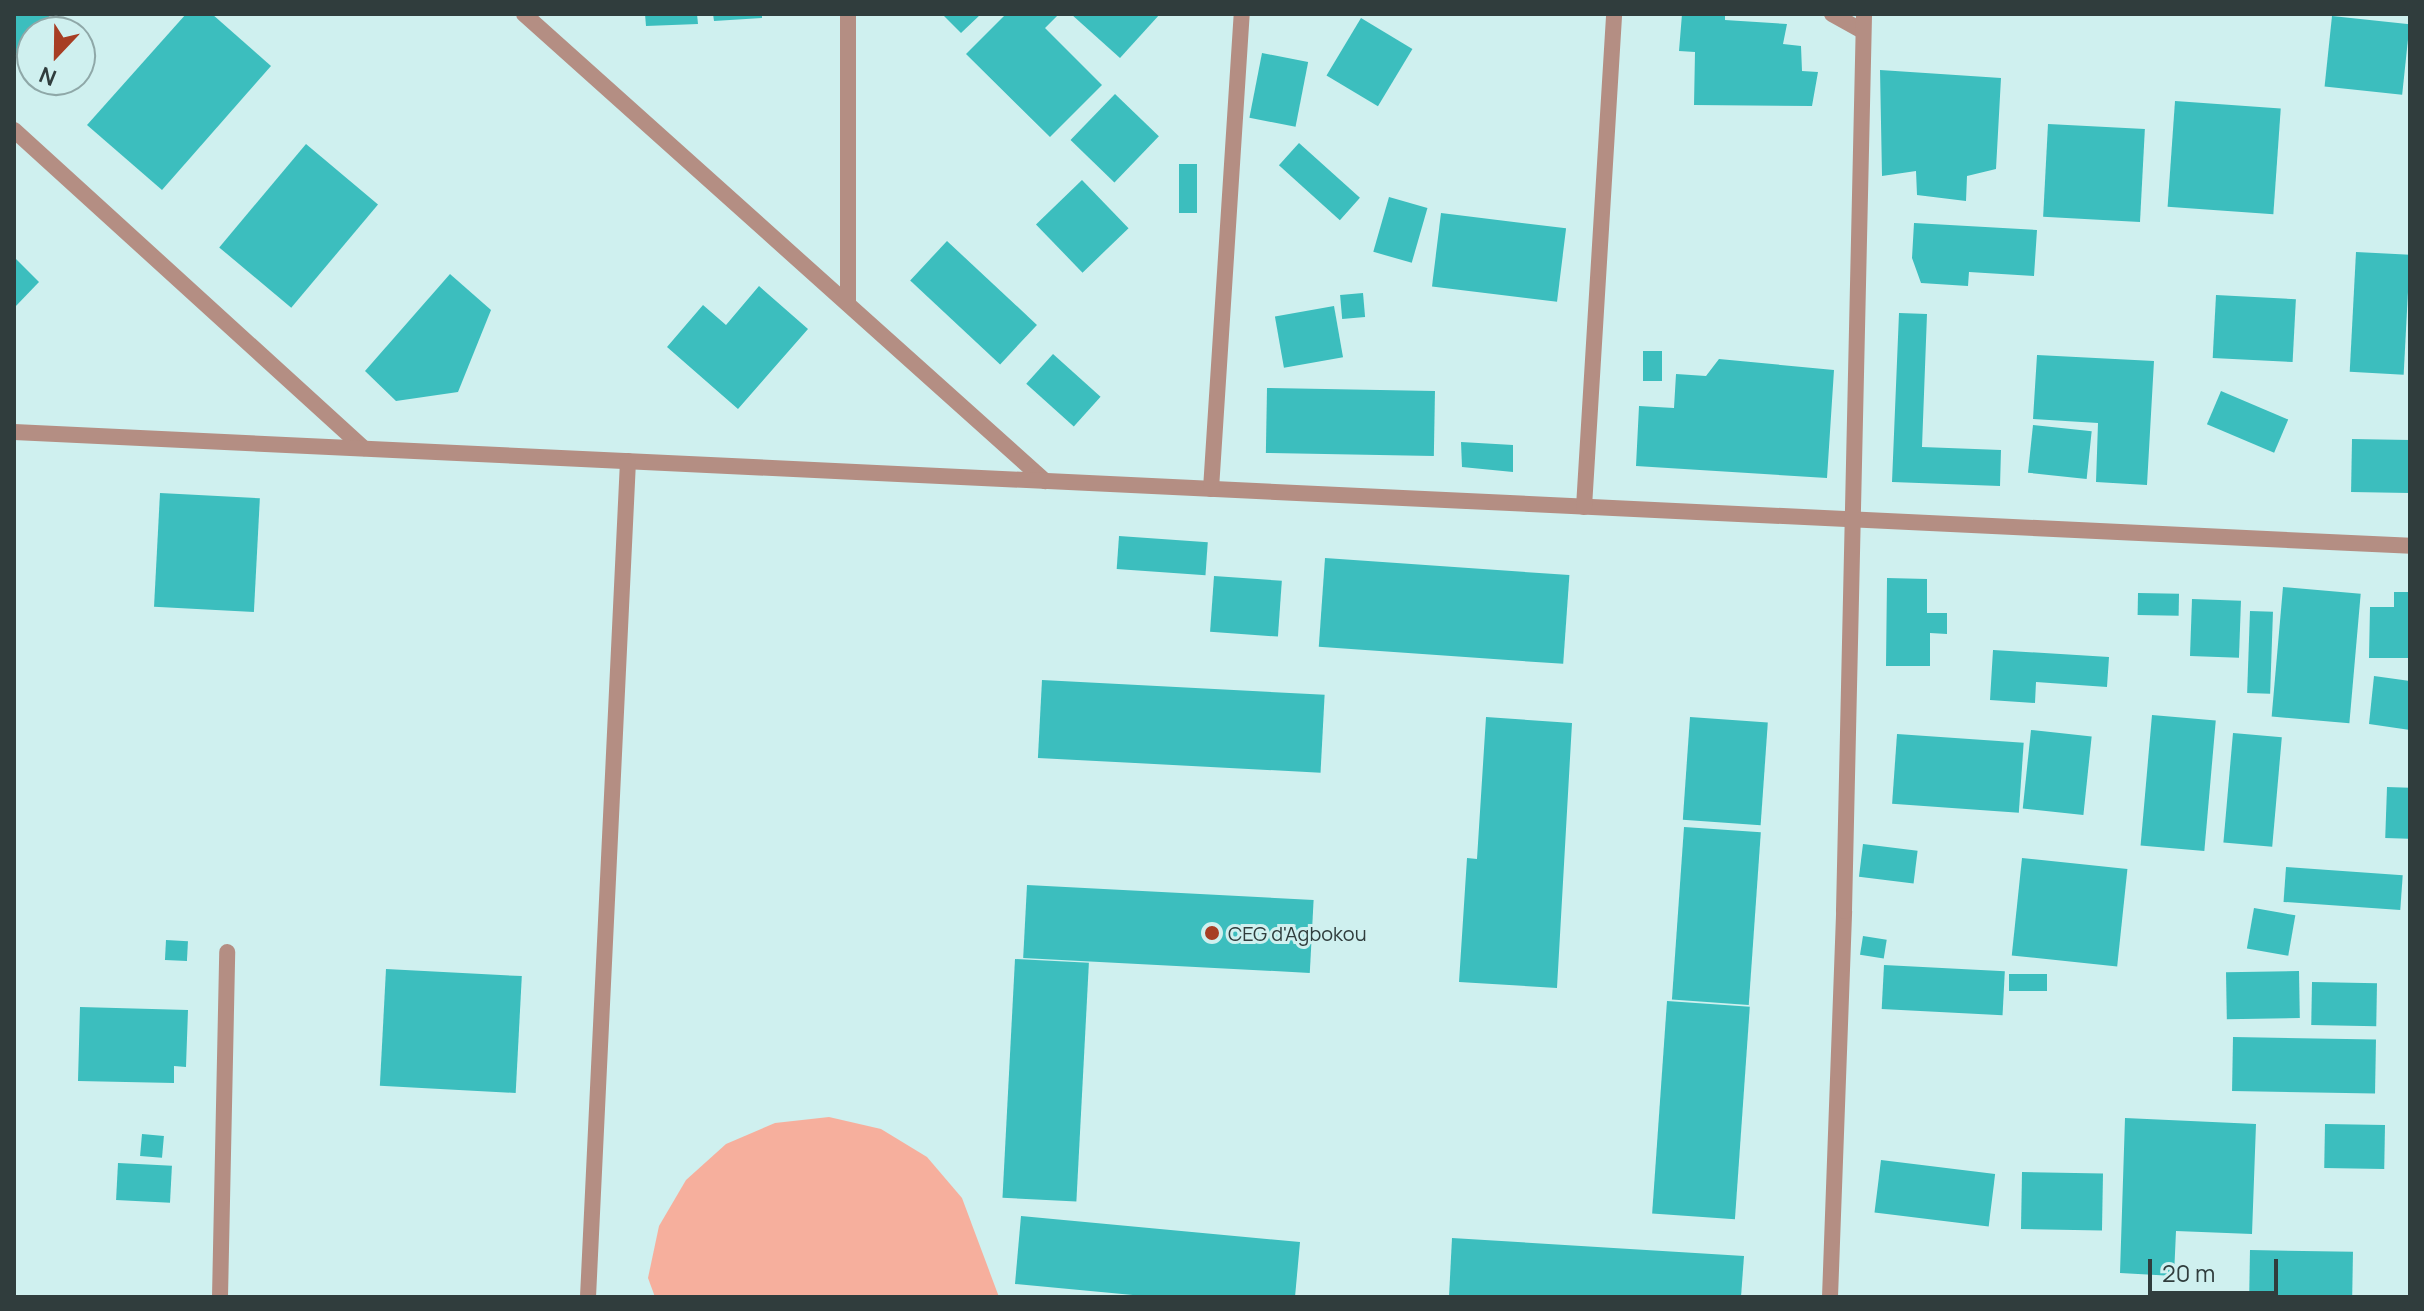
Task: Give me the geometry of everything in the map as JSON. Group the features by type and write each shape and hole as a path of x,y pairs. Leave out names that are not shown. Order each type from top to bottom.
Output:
{"street":[{"path":"848,14 848,303"},
{"path":"1211,489 1242,14"},
{"path":"1584,507 1614,14"},
{"path":"1830,1297 1854,520 1863,22 1832,14"},
{"path":"527,15 1045,481"},
{"path":"14,130 364,448"},
{"path":"14,432 2410,546"},
{"path":"588,1297 628,461"},
{"path":"220,1297 227,952"}],"shaded area":[{"path":"829,1117 881,1129 927,1157 962,1198 999,1297 655,1297 648,1278 659,1226 686,1180 726,1144 775,1123"}],"building":[{"path":"14,14 52,14 16,16 14,57"},
{"path":"186,14 212,14 271,66 162,190 87,125"},
{"path":"645,14 697,14 698,24 646,26"},
{"path":"713,14 762,14 762,18 714,21"},
{"path":"942,14 981,14 961,33"},
{"path":"1006,14 1059,14 1045,28 1102,85 1050,137 966,54"},
{"path":"1071,14 1160,14 1120,58"},
{"path":"1682,14 1725,14 1725,20 1787,24 1783,44 1801,46 1802,71 1818,72 1812,106 1694,105 1695,52 1679,51"},
{"path":"2332,16 2410,24 2402,95 2325,87"},
{"path":"1361,18 1412,49 1378,106 1326,75"},
{"path":"1262,53 1308,62 1296,127 1249,118"},
{"path":"1880,70 2001,78 1996,169 1967,176 1966,201 1917,195 1916,171 1882,176"},
{"path":"1115,94 1159,136 1114,182 1071,140"},
{"path":"2175,101 2281,108 2273,214 2168,207"},
{"path":"2048,124 2145,129 2140,222 2043,217"},
{"path":"1299,143 1360,198 1340,220 1279,165"},
{"path":"306,144 378,204 291,308 219,247"},
{"path":"1179,164 1197,164 1197,213 1179,213"},
{"path":"1082,180 1129,228 1083,273 1036,224"},
{"path":"1389,197 1427,208 1412,263 1373,252"},
{"path":"1441,213 1566,228 1557,302 1432,286"},
{"path":"1914,223 2037,230 2034,276 1969,272 1968,286 1921,283 1912,258"},
{"path":"947,241 1037,325 1000,364 910,280"},
{"path":"2356,252 2410,255 2404,375 2350,372"},
{"path":"14,257 39,282 14,308"},
{"path":"450,274 491,310 458,392 396,401 365,371"},
{"path":"759,286 808,329 738,409 667,347 703,305 726,325"},
{"path":"1363,293 1365,317 1342,319 1340,295"},
{"path":"2216,295 2296,299 2293,362 2213,358"},
{"path":"1334,306 1343,357 1284,368 1275,316"},
{"path":"1899,313 1927,314 1922,447 2001,450 2000,486 1892,482"},
{"path":"1643,351 1662,351 1662,381 1643,381"},
{"path":"1053,354 1101,397 1074,427 1026,384"},
{"path":"2037,355 2154,361 2147,485 2096,482 2098,423 2033,419"},
{"path":"1719,359 1834,370 1827,478 1636,466 1639,406 1674,408 1676,374 1706,376"},
{"path":"1267,388 1435,391 1434,456 1266,453"},
{"path":"2221,391 2288,420 2274,453 2207,424"},
{"path":"2033,425 2092,431 2087,479 2028,473"},
{"path":"2352,439 2410,440 2409,493 2351,492"},
{"path":"1461,442 1513,445 1513,472 1462,467"},
{"path":"160,493 260,498 254,612 154,607"},
{"path":"1119,536 1208,542 1205,575 1117,569"},
{"path":"1325,558 1569,575 1563,664 1319,647"},
{"path":"1214,576 1282,581 1278,637 1210,632"},
{"path":"1887,578 1927,579 1927,613 1947,613 1947,634 1930,633 1930,666 1886,666"},
{"path":"2283,587 2361,594 2349,723 2272,717"},
{"path":"2394,592 2410,592 2410,658 2369,658 2370,607 2394,607"},
{"path":"2138,593 2179,594 2179,616 2138,615"},
{"path":"2192,599 2241,601 2239,658 2190,656"},
{"path":"2250,611 2273,612 2270,694 2247,693"},
{"path":"1993,650 2109,657 2107,687 2036,682 2035,703 1990,700"},
{"path":"2374,676 2410,681 2410,730 2369,724"},
{"path":"1042,680 1325,695 1321,773 1038,758"},
{"path":"2152,715 2216,721 2204,851 2141,846"},
{"path":"1486,717 1572,723 1557,988 1459,982 1467,858 1477,859"},
{"path":"1690,717 1768,722 1761,825 1683,820"},
{"path":"2031,730 2092,736 2083,815 2023,809"},
{"path":"2233,733 2282,737 2272,847 2223,843"},
{"path":"1897,734 2024,743 2019,813 1892,804"},
{"path":"2387,787 2410,788 2408,839 2385,838"},
{"path":"1684,827 1761,832 1749,1005 1672,1000"},
{"path":"1863,844 1918,851 1914,883 1859,877"},
{"path":"2022,858 2127,869 2117,967 2012,955"},
{"path":"2286,867 2403,875 2400,910 2284,902"},
{"path":"1027,885 1314,900 1310,973 1023,958"},
{"path":"2254,908 2295,915 2288,956 2247,948"},
{"path":"1863,936 1887,940 1884,959 1860,955"},
{"path":"166,940 188,941 187,961 165,960"},
{"path":"1015,959 1089,963 1076,1202 1002,1198"},
{"path":"1884,965 2005,971 2003,1015 1882,1009"},
{"path":"386,969 522,976 516,1093 380,1086"},
{"path":"2299,971 2300,1018 2227,1019 2226,972"},
{"path":"2009,974 2047,974 2047,991 2009,991"},
{"path":"2312,982 2377,983 2376,1026 2311,1025"},
{"path":"1667,1001 1750,1007 1735,1219 1652,1213"},
{"path":"80,1007 188,1010 186,1067 174,1066 174,1083 78,1081"},
{"path":"2233,1037 2376,1039 2375,1093 2232,1091"},
{"path":"2125,1118 2256,1124 2252,1234 2176,1231 2174,1276 2120,1273"},
{"path":"2325,1124 2385,1125 2384,1169 2324,1168"},
{"path":"142,1134 164,1136 162,1158 140,1156"},
{"path":"1881,1160 1995,1174 1989,1227 1875,1213"},
{"path":"118,1163 172,1166 170,1203 116,1200"},
{"path":"2022,1172 2103,1173 2102,1230 2021,1229"},
{"path":"1021,1216 1300,1242 1295,1297 1154,1297 1015,1284"},
{"path":"1452,1238 1744,1256 1741,1297 1449,1297"},
{"path":"2250,1250 2353,1252 2352,1297 2249,1297"}],"place":[{"name":"CEG d'Agbokou","path":"1212,933"}]}
